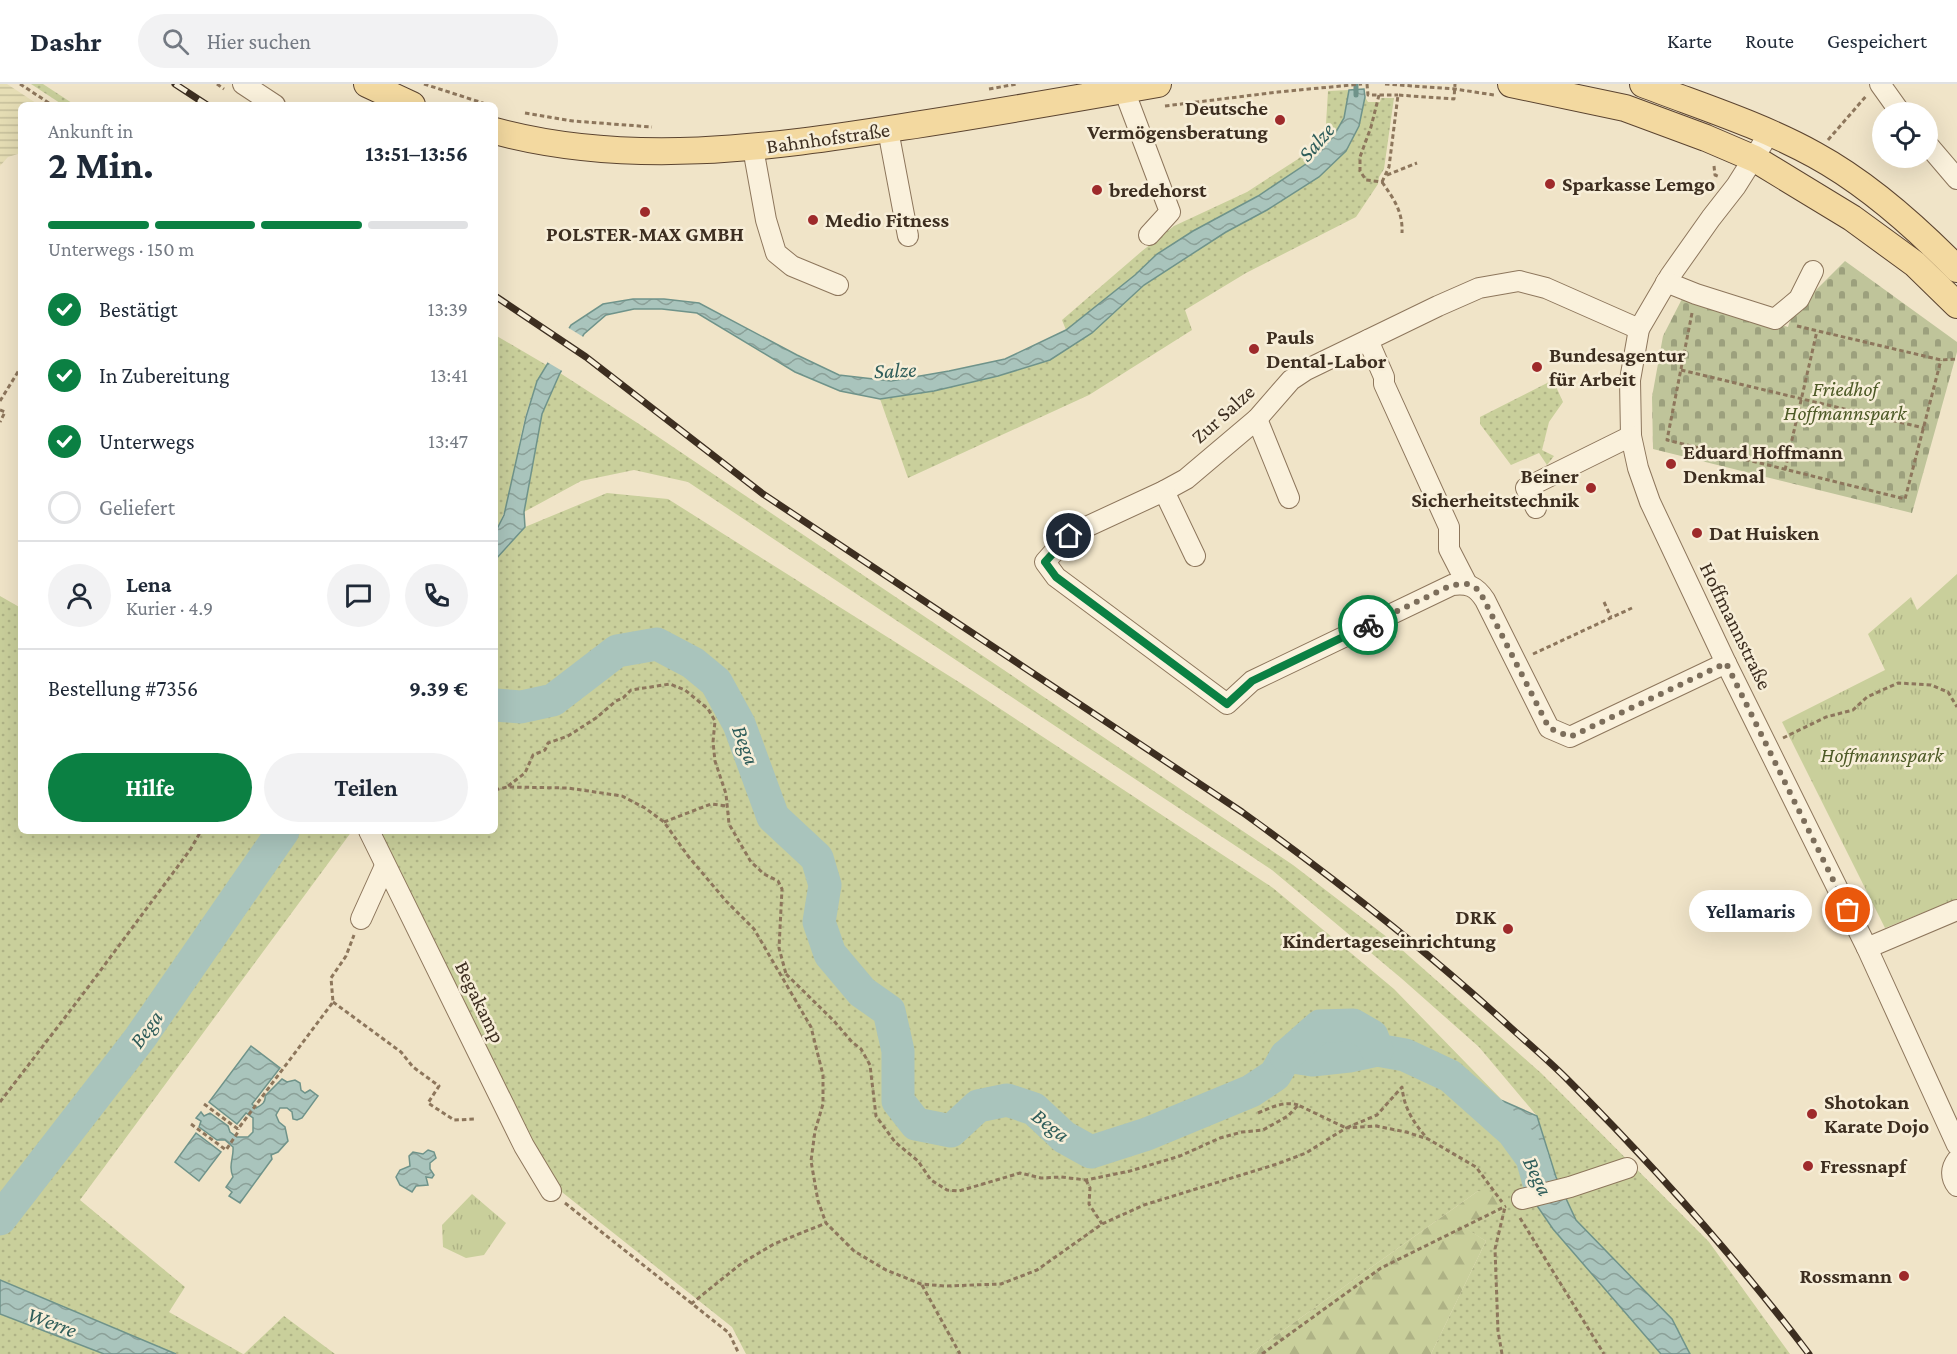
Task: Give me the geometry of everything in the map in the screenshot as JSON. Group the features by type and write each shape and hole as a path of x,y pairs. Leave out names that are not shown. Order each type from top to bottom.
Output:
{"main road":[{"path":"367,84 406,102"},
{"name":"Bahnhofstraße","path":"498,132 577,146 644,151 715,151 888,130 1158,84"},
{"path":"1511,84 1625,108 1707,138 1755,159 1861,225 1915,264 1957,305"},
{"path":"1643,84 1770,132 1816,155 1857,181 1922,233 1957,269"}],"street":[{"path":"243,84 270,102"},
{"path":"1874,88 1889,102"},
{"path":"1124,90 1170,212 1149,235"},
{"path":"888,130 908,236"},
{"name":"Hoffmannstraße","path":"1770,132 1755,159 1666,282 1639,329 1630,380 1631,436 1638,468 1650,502 1726,663 1867,948 1957,1145"},
{"path":"753,148 766,220 776,253 792,266 838,285"},
{"path":"1938,157 1957,179"},
{"path":"1666,282 1775,319 1799,299 1813,271"},
{"name":"Zur Salze","path":"1467,584 1452,585 1252,681 1227,704 1056,577 1045,562 1069,536 1186,479 1257,419 1291,380 1306,370 1479,288 1519,281 1546,288 1639,329"},
{"path":"1368,340 1384,377 1384,384 1449,527 1449,549 1467,584 1479,590 1485,600 1549,728 1570,737 1726,663"},
{"path":"1257,419 1290,498"},
{"path":"1536,508 1526,488 1631,436"},
{"path":"1164,491 1195,556"},
{"name":"Begakamp","path":"370,834 524,1146 551,1191"},
{"path":"361,919 385,866"},
{"path":"1867,948 1957,910"},
{"path":"1957,1160 1952,1168 1952,1175 1957,1186"},
{"path":"1513,1203 1627,1168"}],"path":[{"path":"20,84 47,102"},
{"path":"424,84 480,102"},
{"path":"982,90 1017,84"},
{"path":"1338,85 1362,84"},
{"path":"1367,84 1368,95 1454,99 1455,84"},
{"path":"1825,144 1874,88"},
{"path":"1379,95 1360,158 1360,171 1366,180 1382,182 1395,199 1402,216 1402,233"},
{"path":"1382,182 1387,175 1398,95"},
{"path":"516,112 573,122 656,128"},
{"path":"1387,175 1417,163"},
{"path":"1696,294 1667,440 1905,499 1941,360"},
{"path":"1775,319 1941,360 1957,359"},
{"path":"1785,470 1818,331"},
{"path":"1680,370 1924,428"},
{"path":"0,401 18,372"},
{"path":"0,410 5,412 0,422"},
{"path":"1604,602 1611,618"},
{"path":"1516,662 1624,614 1632,608"},
{"path":"1768,746 1826,717 1853,710 1867,697 1898,683 1931,685 1948,692 1957,707"},
{"path":"507,787 525,773 533,755 545,750 548,743 568,736 631,690 670,684 685,690 708,709 715,721 713,742 715,761 726,794 729,824 751,862 764,874 778,881 782,889 779,948 786,974 861,1049 870,1065 876,1116 896,1142 918,1161 931,1180 947,1190 959,1191 1020,1173 1041,1178 1061,1177 1086,1180 1130,1171 1170,1159 1231,1135 1263,1130 1288,1116 1298,1105"},
{"path":"498,789 507,787 568,788 622,796 645,808 664,822 688,856 726,901 754,929 811,1027 823,1075 822,1104 811,1161 818,1201 826,1222 854,1251 886,1270 921,1284 945,1286 1001,1284 1037,1270 1102,1224 1144,1205 1306,1153 1346,1128 1377,1115 1402,1087 1403,1101 1414,1123 1428,1139"},
{"path":"664,822 711,804 728,806"},
{"path":"0,1102 86,990 190,850 199,834"},
{"path":"191,1124 226,1150 238,1129 333,1002 331,978 346,956 361,919"},
{"path":"784,979 786,974"},
{"path":"333,1002 401,1052 413,1067 439,1086 428,1103 454,1120 476,1119"},
{"path":"1258,1113 1290,1102 1346,1128 1376,1126 1428,1139 1476,1167 1513,1203 1604,1354"},
{"path":"204,1104 238,1129"},
{"path":"1086,1180 1090,1188 1089,1204 1102,1224"},
{"path":"551,1191 729,1333 739,1354"},
{"path":"1262,1354 1381,1268 1513,1203"},
{"path":"1502,1354 1498,1331 1495,1249 1513,1203"},
{"path":"691,1304 742,1263 774,1244 826,1222"},
{"path":"921,1284 960,1354"}],"shaded area":[{"path":"0,84 7,84 34,102 18,102 18,154 8,157 0,166"}],"green space":[{"path":"31,84 43,84 70,102 58,102"},
{"path":"1349,90 1344,117 1333,138 1314,157 1262,193 1158,254 1126,283 1066,330 1062,320 1174,226 1247,192 1298,159 1317,142 1326,124 1328,91"},
{"path":"1365,97 1368,102 1380,102 1381,98 1394,98 1384,169 1378,184 1356,217 1246,273 1185,310 1192,330 1089,395 908,478 880,399 934,391 998,376 1092,333 1144,285 1226,232 1267,210 1319,177 1359,126"},
{"name":"Friedhof Hoffmannspark","path":"1845,261 1957,342 1957,352 1912,513 1653,449 1652,397 1663,336 1684,295 1788,327 1792,314"},
{"path":"498,337 548,366 529,405 504,513 498,526"},
{"path":"560,373 1293,865 1392,941 1541,1073 1709,1242 1790,1354 1690,1354 1672,1319 1576,1220 1556,1177 1537,1116 1479,1047 1272,870 688,482 634,470 581,481 524,512 542,414"},
{"path":"1553,380 1563,402 1549,422 1542,450 1554,456 1547,465 1539,453 1511,465 1480,424 1480,417"},
{"path":"607,493 668,499 970,689 1273,888 1394,989 1503,1101 1518,1130 1531,1197 1553,1229 1661,1354 1431,1354 1486,1241 1466,1229 1501,1211 1478,1191 1250,1354 746,1354 732,1327 553,1185 377,834 498,834 498,557 525,527"},
{"name":"Hoffmannspark","path":"1957,574 1957,899 1885,928 1782,722 1885,670 1868,634 1911,597 1917,610"},
{"path":"0,596 18,606 18,834 265,834 128,1035 0,1195"},
{"path":"293,834 350,834 80,1200 185,1287 169,1312 243,1354 176,1354 0,1280 0,1235 148,1047"},
{"path":"1478,1191 1509,1194 1501,1211 1467,1229 1486,1241 1431,1354 1250,1354"},
{"path":"472,1194 506,1223 484,1255 466,1258 443,1247 442,1225"},
{"path":"0,1314 104,1354 0,1354"},
{"path":"284,1316 335,1354 244,1354"}],"water":[{"path":"1364,89 1365,97 1359,126 1346,151 1319,177 1267,210 1226,232 1144,285 1092,333 1050,360 998,376 934,391 880,399 840,391 795,372 697,313 634,309 606,315 584,334 560,373 542,414 524,512 525,527 498,557 498,527 504,515 526,417 537,381 571,325 603,304 633,299 664,299 699,303 839,375 891,381 1005,359 1066,330 1135,275 1157,254 1193,231 1258,196 1309,162 1333,137 1344,118 1349,90"},
{"path":"251,1046 280,1068 252,1104 256,1108 263,1103 265,1096 282,1079 287,1082 295,1080 300,1083 301,1090 305,1093 310,1090 318,1096 302,1118 297,1120 293,1119 292,1112 287,1108 280,1108 276,1115 285,1127 288,1141 278,1152 271,1155 272,1159 240,1203 229,1196 232,1192 226,1187 233,1177 231,1169 233,1147 225,1140 217,1140 199,1127 201,1121 196,1118 201,1112 204,1116 210,1113 228,1126 230,1132 237,1137 248,1137 253,1132 253,1118 246,1113 237,1124 209,1102"},
{"path":"1503,1101 1537,1116 1556,1177 1576,1220 1672,1319 1690,1354 1661,1354 1553,1229 1531,1197 1518,1130"},
{"path":"196,1133 221,1152 199,1181 175,1162"},
{"path":"428,1150 434,1152 436,1158 430,1163 430,1169 434,1175 432,1178 426,1177 428,1185 416,1186 412,1192 400,1185 396,1177 400,1170 410,1166 409,1156 413,1152 423,1154"},
{"name":"Werre","path":"0,1280 176,1354 104,1354 0,1314"}],"pier":[{"path":"567,327 585,338 564,372 547,362"}],"waterway":[{"name":"Salze","path":"1356,84 1356,95"},
{"name":"Bega","path":"498,705 521,707 553,700 617,651 657,644 693,663 716,682 739,724 773,817 817,858 825,885 819,922 830,954 862,992 889,1011 898,1051 898,1101 916,1124 951,1131 978,1106 1007,1100 1034,1109 1064,1137 1091,1152 1147,1134 1251,1091 1275,1075 1286,1056 1312,1060 1377,1050 1405,1055 1450,1076 1513,1132 1532,1158 1539,1183"},
{"name":"Bega","path":"0,1219 140,1038 281,834"},
{"path":"1286,1056 1320,1026 1353,1025 1372,1036 1377,1050"}],"railway":[{"path":"175,84 202,102"},
{"path":"498,298 586,357 763,494 1242,812 1379,915 1478,998 1553,1066 1599,1112 1723,1247 1809,1354"}],"way so far":[{"path":"1368,625 1452,585 1467,584 1479,590 1549,728 1570,737 1726,663 1848,910"}],"place":[{"name":"Deutsche Vermögensberatung","path":"1280,120"},
{"name":"Sparkasse Lemgo","path":"1550,184"},
{"name":"bredehorst","path":"1097,190"},
{"name":"POLSTER-MAX GMBH","path":"645,212"},
{"name":"Medio Fitness","path":"813,220"},
{"name":"Pauls Dental-Labor","path":"1254,349"},
{"name":"Bundesagentur für Arbeit","path":"1537,367"},
{"name":"Eduard Hoffmann Denkmal","path":"1671,464"},
{"name":"Beiner Sicherheitstechnik","path":"1591,488"},
{"name":"Dat Huisken","path":"1697,533"},
{"name":"Yellamaris","path":"1848,910"},
{"name":"DRK Kindertageseinrichtung","path":"1508,929"},
{"name":"Shotokan Karate Dojo","path":"1812,1114"},
{"name":"Fressnapf","path":"1808,1166"},
{"name":"Rossmann","path":"1904,1276"}],"route":[{"path":"1069,536 1045,562 1056,577 1227,704 1252,681 1368,625"}]}
